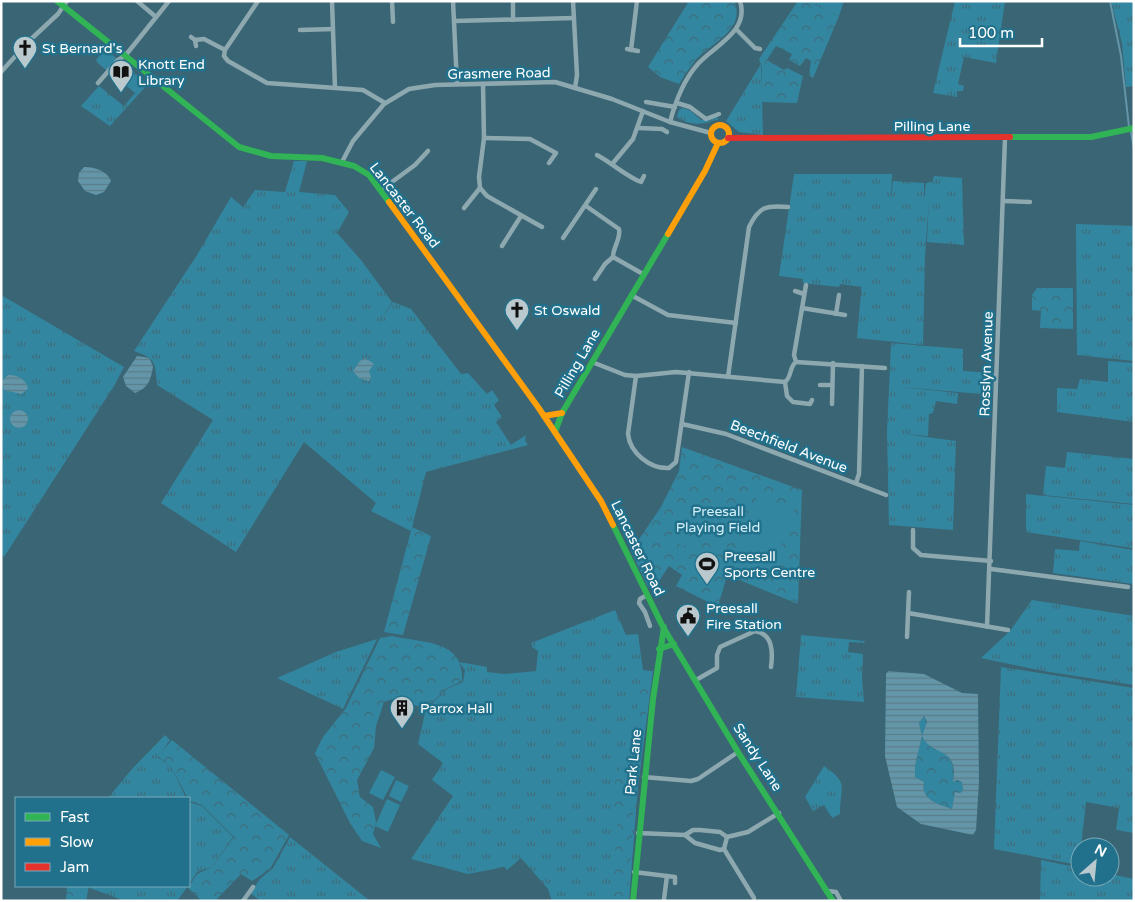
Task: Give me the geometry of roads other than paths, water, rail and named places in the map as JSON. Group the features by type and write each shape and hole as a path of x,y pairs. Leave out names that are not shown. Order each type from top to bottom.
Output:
{"main road":[{"name":"Lancaster Road","path":"57,1 65,4 228,140 246,151 258,154 343,160 357,165 369,175 544,416 607,511 664,627"},
{"path":"722,125 728,131 728,138 718,143 713,140 711,133 716,126 722,125"},
{"name":"Pilling Lane","path":"728,138 765,140 1091,137 1130,128"},
{"name":"Pilling Lane","path":"553,430 704,171 718,143"},
{"name":"Pilling Lane","path":"544,416 562,413"},
{"name":"Sandy Lane","path":"664,627 738,752 779,813 833,901"},
{"name":"Park Lane","path":"632,901 659,649 664,627"},
{"path":"659,649 674,644"}],"street":[{"path":"137,1 156,16"},
{"path":"98,83 118,60 125,56 169,1"},
{"path":"258,1 225,50 224,56 228,61 267,83 362,90 385,103"},
{"path":"332,1 335,88"},
{"path":"392,1 392,22"},
{"path":"453,1 458,84"},
{"path":"513,1 513,20"},
{"path":"573,1 577,75 574,88"},
{"path":"637,1 629,50 638,52"},
{"path":"670,122 676,105 697,66 737,30 741,15 740,1"},
{"path":"1,72 65,4"},
{"path":"454,20 574,18"},
{"path":"300,30 333,29"},
{"path":"737,30 755,49"},
{"path":"194,41 204,39 225,50"},
{"name":"Grasmere Road","path":"343,160 353,141 385,103 409,89 458,84 555,82 643,111 670,122 711,133"},
{"path":"483,84 484,138 479,177 480,188 487,196 542,228"},
{"path":"646,102 690,107 706,119 715,114"},
{"path":"613,164 638,128 643,111"},
{"path":"638,128 662,129 667,132"},
{"path":"484,138 530,139 557,150 549,163"},
{"name":"Rosslyn Avenue","path":"988,627 1005,138"},
{"path":"381,190 416,165 428,151"},
{"path":"597,155 642,185 644,176"},
{"path":"464,208 480,188"},
{"path":"564,238 596,189"},
{"path":"1003,201 1030,202"},
{"path":"586,206 619,229 620,236 613,247 613,257 605,264 595,279"},
{"path":"728,377 749,227 756,213 770,206 788,207"},
{"path":"502,246 521,216"},
{"path":"613,257 643,274"},
{"path":"796,362 794,355 806,285"},
{"path":"795,291 804,294"},
{"path":"631,295 668,315 736,323"},
{"path":"836,314 839,295"},
{"path":"802,308 844,315"},
{"path":"592,362 612,371 636,376 689,372 785,382"},
{"path":"812,400 810,404 793,402 787,396 785,382 788,380 792,366 796,362 886,368"},
{"path":"832,404 833,364"},
{"path":"856,483 859,474 862,366"},
{"path":"636,376 628,434 630,443 640,457 647,462 665,468 672,467 676,462 689,372"},
{"path":"820,385 832,385"},
{"name":"Beechfield Avenue","path":"682,424 726,434 886,495"},
{"path":"913,530 913,548 921,555 991,561"},
{"path":"991,569 1128,587"},
{"path":"907,638 909,592"},
{"path":"647,595 638,601 650,626"},
{"path":"908,613 1008,630"},
{"path":"696,680 717,668 717,655 720,647 750,631 759,631 768,638 772,651 771,667"},
{"path":"644,778 691,781 698,779 738,752"},
{"path":"685,835 692,830 700,830 720,832 727,837 748,832 779,813"},
{"path":"638,833 685,835 701,846 724,849"},
{"path":"727,837 724,849 754,898"},
{"path":"634,872 676,876 675,883"},
{"path":"664,899 667,876"},
{"path":"243,901 253,887"},
{"path":"828,891 836,892 841,901"}],"waterway":[{"path":"1110,1 1121,56 1129,127"},
{"path":"1131,132 1134,149"}],"place":[{"name":"St Bernard's","path":"25,69"},
{"name":"Knott End Library","path":"121,93"},
{"name":"St Oswald","path":"517,331"},
{"name":"Preesall Sports Centre","path":"707,585"},
{"name":"Preesall Fire Station","path":"688,637"},
{"name":"Parrox Hall","path":"402,729"}],"park label":[{"name":"Preesall Playing Field","path":"718,520"}]}
